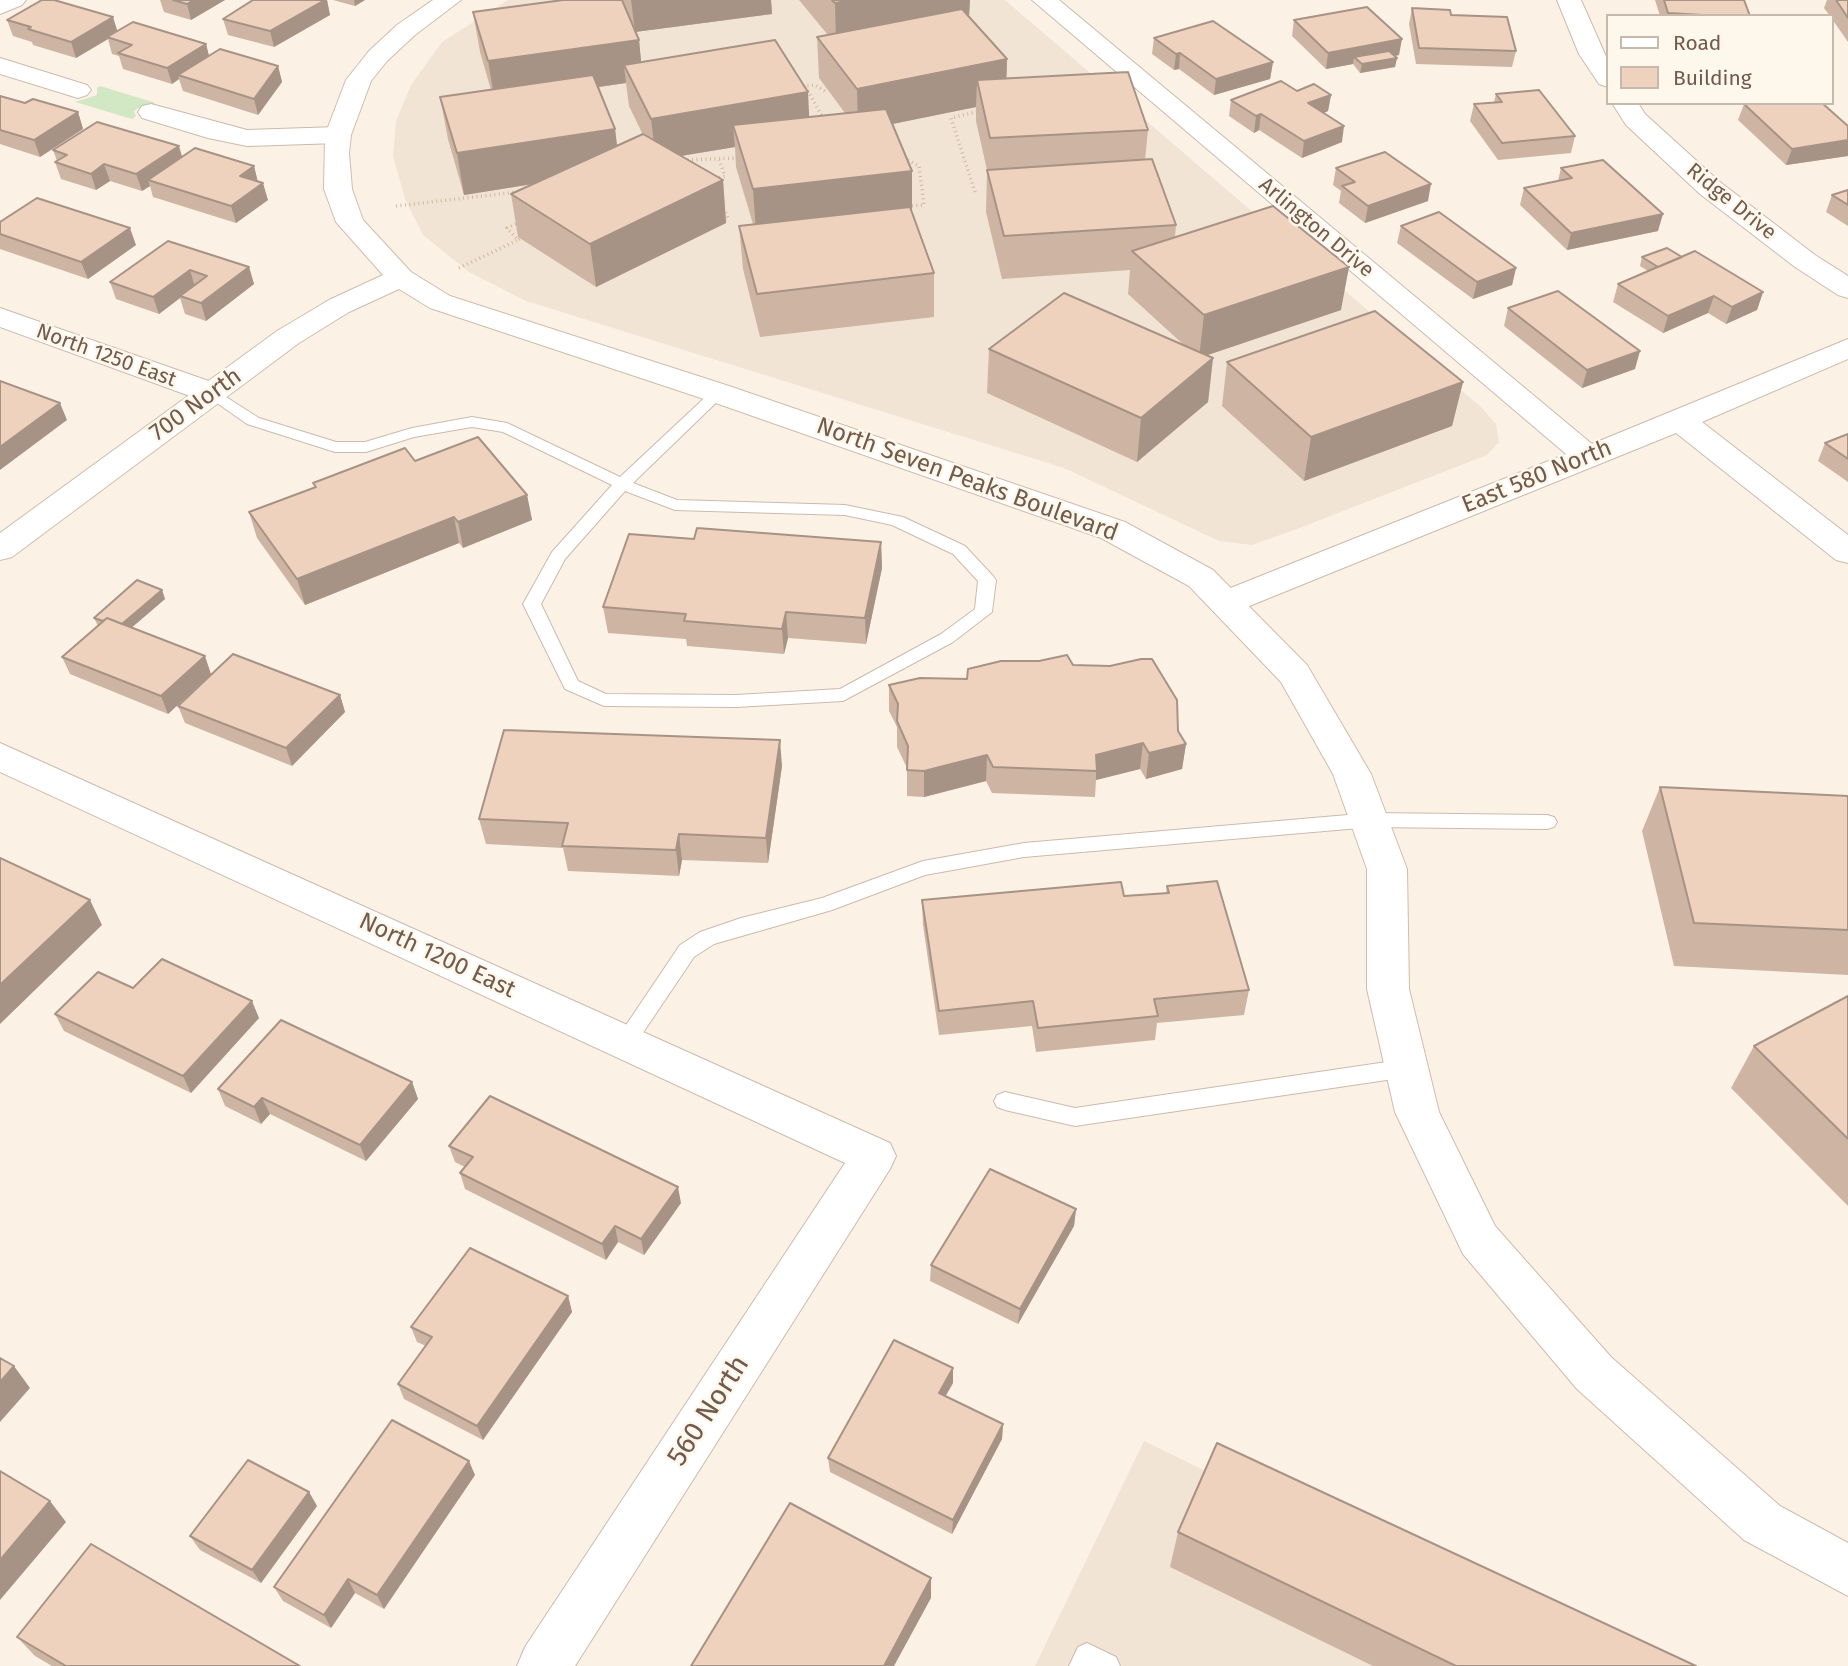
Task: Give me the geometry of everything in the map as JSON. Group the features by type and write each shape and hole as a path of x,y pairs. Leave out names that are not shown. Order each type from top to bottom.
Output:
{"street":[{"path":"0,7 14,0"},
{"name":"North Seven Peaks Boulevard","path":"449,0 406,30 378,56 359,80 338,135 336,153 338,189 350,222 401,278 440,302 718,393 1113,530 1201,578 1294,674 1352,774 1387,869 1388,989 1417,1112 1479,1240 1585,1363 1762,1522 1848,1571"},
{"name":"Arlington Drive","path":"1044,0 1588,457"},
{"path":"1569,0 1591,54 1606,76"},
{"path":"0,66 78,90"},
{"name":"Ridge Drive","path":"1626,105 1635,119 1710,188 1805,261 1848,289"},
{"path":"151,112 247,138 338,135"},
{"name":"700 North","path":"0,549 288,337 339,306 401,278"},
{"name":"North 1250 East","path":"0,317 212,394"},
{"name":"East 580 North","path":"1225,603 1680,420 1848,348"},
{"path":"1680,420 1848,552"},
{"name":"North 1200 East","path":"0,756 874,1156"},
{"name":"560 North","path":"544,1666 874,1156"}],"lane":[{"path":"212,394 253,421 334,447 366,447 412,433 472,422 508,428 622,484 675,505 845,510 897,521 959,550 987,580 984,612 947,638 843,695 736,701 604,700 571,685 532,604 558,556 622,484 718,393"},
{"path":"625,1043 687,951 707,938 741,926 825,905 923,868 1024,850 1371,820 1547,822"},
{"path":"1005,1101 1075,1117 1407,1068"},
{"path":"1082,1666 1087,1656 1107,1666"}],"path":[{"path":"791,79 803,86 827,126"},
{"path":"795,91 803,86 815,86 825,91"},
{"path":"975,192 951,118 991,108"},
{"path":"902,149 904,158 919,166 924,205 909,206"},
{"path":"680,160 750,157"},
{"path":"712,180 725,176 719,160"},
{"path":"396,206 528,191"},
{"path":"714,197 725,207 728,218 723,221"},
{"path":"459,268 519,239 507,228 532,217"}],"shaded area":[{"path":"508,0 1005,0 1482,408 1496,424 1499,442 1487,455 1252,545 1219,541 1064,468 526,301 469,272 423,235 405,199 393,156 396,121 411,85 442,42"},
{"path":"1144,1441 1608,1666 1035,1666"}],"green space":[{"path":"100,86 156,103 136,109 136,116 132,119 75,102 97,95 97,88"}],"building":[{"path":"42,0 54,0 113,17 71,42 7,20"},
{"path":"173,0 194,0 187,4"},
{"path":"253,0 325,0 270,31 223,19"},
{"path":"563,0 622,0 639,40 488,61 473,12"},
{"path":"1664,0 1744,0 1749,14 1685,14 1668,13"},
{"path":"1836,0 1848,0 1848,18"},
{"path":"1367,7 1402,39 1328,53 1294,20"},
{"path":"1412,8 1450,10 1451,15 1507,17 1516,51 1419,48"},
{"path":"962,9 1007,59 857,89 817,37"},
{"path":"1213,21 1273,62 1216,79 1154,38"},
{"path":"133,22 206,44 167,68 118,53 132,45 107,37"},
{"path":"775,40 808,92 651,119 624,65"},
{"path":"220,49 278,66 254,99 178,75"},
{"path":"1389,51 1397,58 1362,64 1354,57"},
{"path":"1128,72 1148,130 990,138 977,80"},
{"path":"593,75 615,129 457,153 440,97"},
{"path":"1281,81 1297,91 1314,84 1331,95 1308,103 1344,126 1304,141 1261,114 1256,116 1231,100"},
{"path":"1539,90 1575,136 1502,143 1474,104 1502,102 1496,94"},
{"path":"0,96 25,103 33,99 78,112 34,140 0,130"},
{"path":"1745,105 1824,105 1848,126 1848,140 1792,149"},
{"path":"886,109 912,171 753,189 733,125"},
{"path":"97,122 179,146 136,174 104,164 91,174 55,162 67,155 53,150"},
{"path":"643,134 723,180 590,244 511,194"},
{"path":"195,148 254,166 240,176 263,183 231,206 148,180"},
{"path":"1385,152 1431,184 1368,206 1342,186 1355,182 1336,168"},
{"path":"1152,159 1176,225 1004,236 987,170"},
{"path":"1603,160 1663,214 1571,233 1524,188 1572,178 1561,168"},
{"path":"1848,190 1848,205 1832,195"},
{"path":"37,198 130,228 81,262 0,234 0,222"},
{"path":"1273,206 1349,267 1204,315 1132,251"},
{"path":"910,207 934,273 757,294 739,226"},
{"path":"1439,212 1516,268 1477,282 1401,226"},
{"path":"168,241 249,267 201,303 180,296 207,276 190,270 153,297 110,282"},
{"path":"1667,248 1682,257 1658,267 1642,257"},
{"path":"1695,251 1763,292 1732,307 1714,296 1668,316 1618,284"},
{"path":"1558,291 1640,351 1587,370 1508,308"},
{"path":"1064,293 1213,358 1141,418 989,349"},
{"path":"1375,311 1463,382 1311,437 1227,362"},
{"path":"0,381 60,403 0,447"},
{"path":"1848,434 1848,459 1825,443"},
{"path":"478,437 527,495 458,522 454,517 297,579 249,512 316,487 313,483 405,448 415,461"},
{"path":"697,528 881,542 865,618 786,612 782,629 684,621 686,614 603,607 629,534 694,539"},
{"path":"137,580 162,590 122,624 107,618 103,621 94,618"},
{"path":"107,618 205,656 161,696 62,657"},
{"path":"233,654 340,695 286,748 178,706"},
{"path":"1067,655 1073,665 1110,666 1152,659 1177,700 1178,731 1186,744 1149,753 1143,743 1096,755 1097,771 993,767 987,755 924,771 907,770 908,746 897,721 898,704 889,685 920,678 967,679 968,669 1001,661 1039,661"},
{"path":"504,730 780,740 766,838 679,834 676,850 562,846 568,823 479,819"},
{"path":"1660,787 1848,796 1848,930 1694,923"},
{"path":"0,858 90,900 0,985"},
{"path":"1217,881 1249,990 1154,999 1158,1016 1038,1028 1033,1001 939,1011 922,900 1121,882 1124,896 1169,893 1167,886"},
{"path":"162,959 252,1001 183,1076 55,1014 98,972 133,988"},
{"path":"1848,996 1848,1139 1754,1046"},
{"path":"281,1020 412,1082 360,1145 262,1098 254,1107 218,1089"},
{"path":"490,1096 678,1187 641,1239 615,1226 602,1244 460,1173 473,1157 449,1146"},
{"path":"990,1169 1076,1209 1020,1309 931,1265"},
{"path":"470,1248 568,1296 477,1426 398,1384 432,1337 411,1327"},
{"path":"894,1340 953,1368 939,1393 1003,1424 953,1520 828,1458"},
{"path":"0,1358 14,1366 0,1382"},
{"path":"392,1420 469,1461 377,1595 348,1579 324,1615 274,1587"},
{"path":"1217,1443 1696,1666 1456,1666 1178,1532"},
{"path":"248,1460 309,1492 252,1570 190,1536"},
{"path":"0,1471 50,1501 0,1560"},
{"path":"790,1503 931,1578 884,1666 691,1666"},
{"path":"91,1544 300,1666 66,1666 17,1637"}]}
